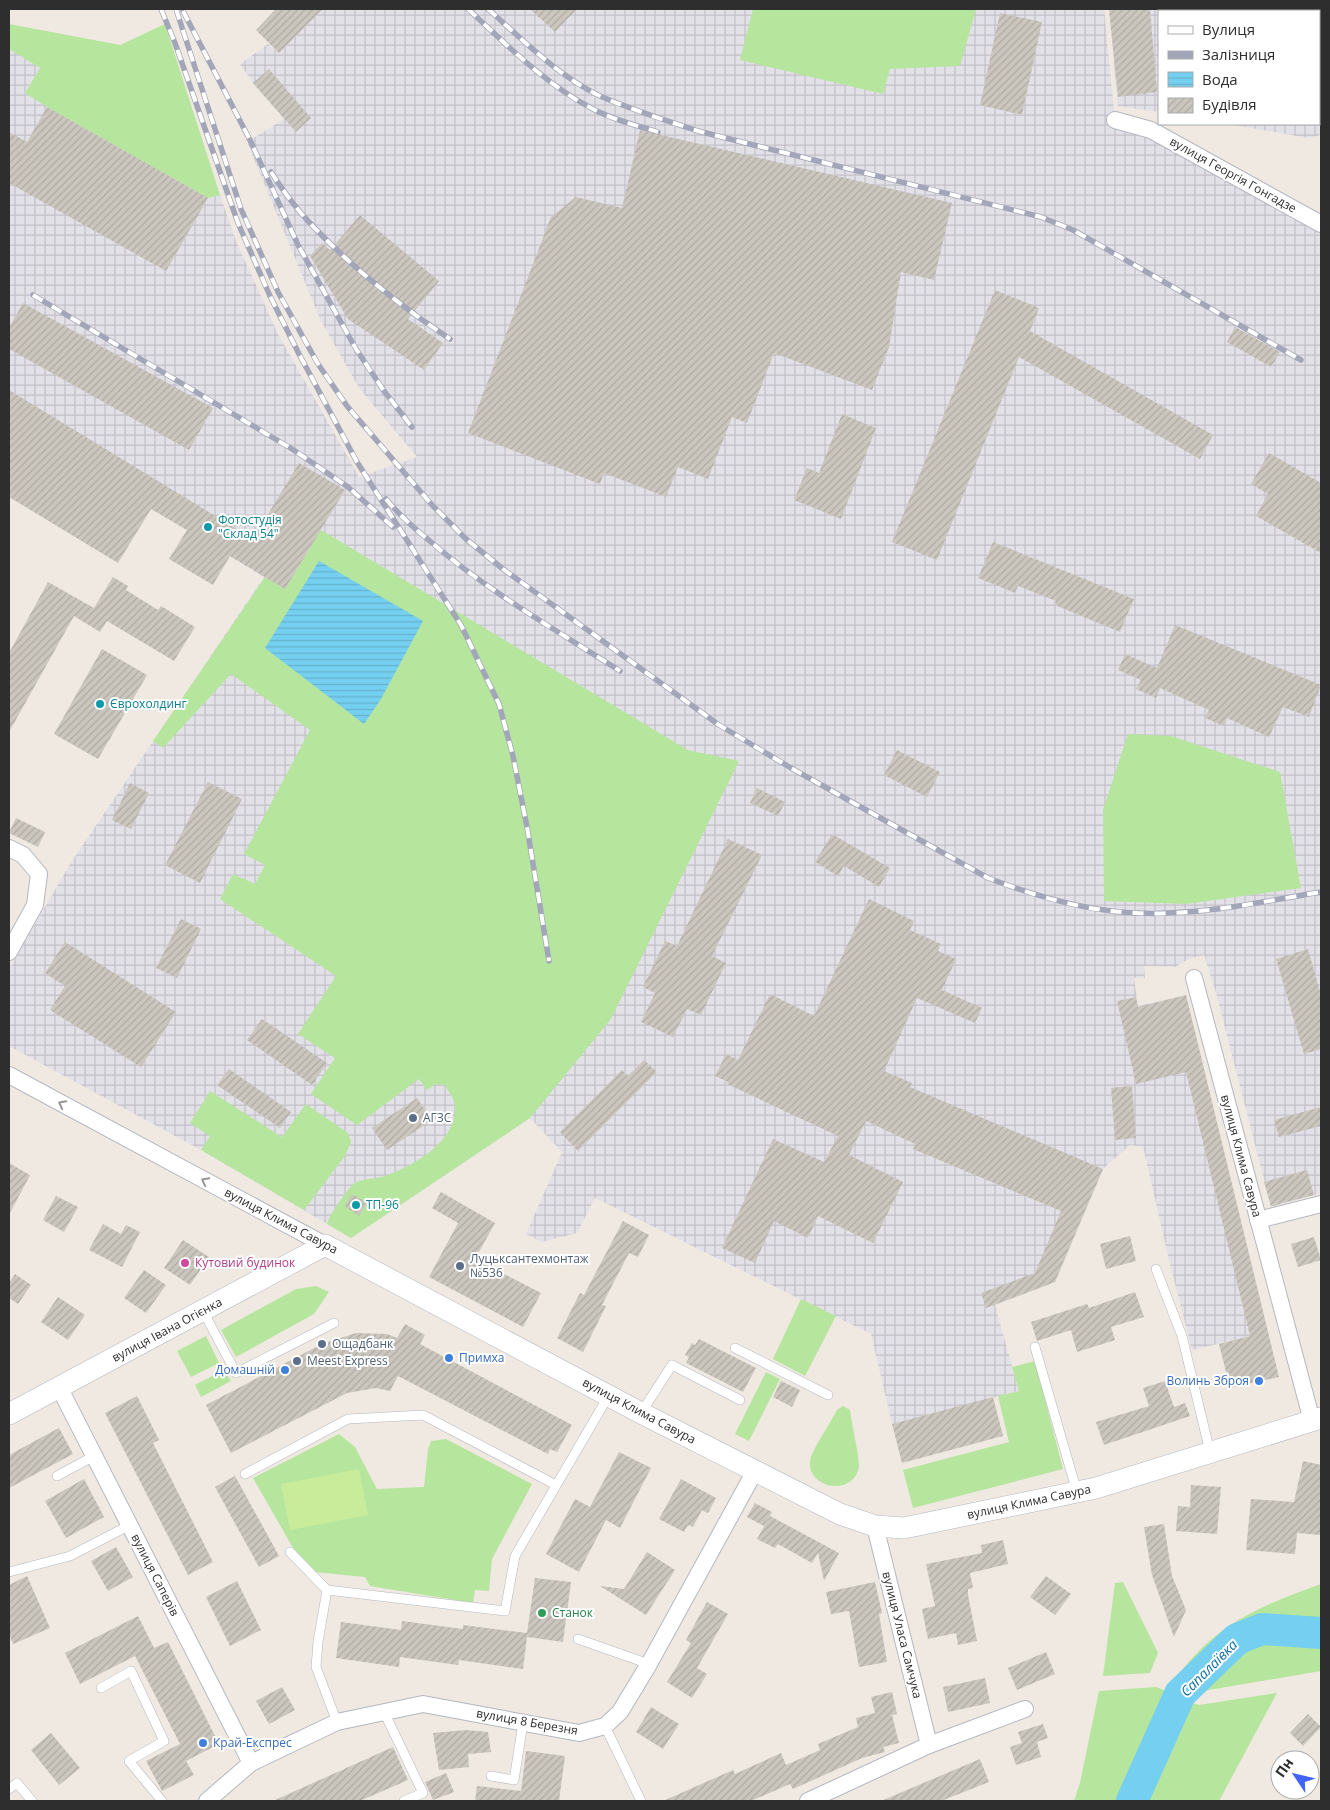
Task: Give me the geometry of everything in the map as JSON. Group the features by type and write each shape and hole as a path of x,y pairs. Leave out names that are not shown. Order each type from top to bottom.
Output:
{"street":[{"name":"вулиця Георгія Гонгадзе","path":"1115,120 1151,130 1321,224"},
{"path":"9,848 23,856 39,874 34,905 9,952"},
{"name":"вулиця Клима Савура","path":"9,1075 641,1413 755,1471 840,1514 875,1526 904,1528 1096,1488 1317,1419 1258,1220 1194,978"},
{"path":"1258,1220 1321,1204"},
{"name":"вулиця Івана Огієнка","path":"9,1414 325,1245"},
{"name":"вулиця Саперів","path":"59,1387 252,1763"},
{"path":"605,1726 620,1712 649,1664 755,1471"},
{"name":"вулиця Уласа Самчука","path":"875,1526 929,1744"},
{"name":"вулиця 8 Березня","path":"207,1801 252,1763 337,1722 423,1704 579,1733 605,1726"},
{"path":"808,1801 929,1744 1025,1709"}],"lane":[{"path":"1156,1269 1182,1336 1210,1452"},
{"path":"203,1311 236,1373 334,1324"},
{"path":"1035,1347 1077,1492"},
{"path":"735,1348 828,1394"},
{"path":"641,1413 672,1365 740,1400"},
{"path":"290,1552 327,1590 505,1611 515,1556 609,1395"},
{"path":"245,1474 348,1420 423,1415 556,1485"},
{"path":"57,1476 94,1456"},
{"path":"9,1572 70,1556 130,1525"},
{"path":"327,1590 318,1642 316,1667 337,1722"},
{"path":"578,1639 649,1664"},
{"path":"101,1688 131,1671 164,1741 130,1761 162,1801"},
{"path":"384,1712 423,1793 404,1801"},
{"path":"491,1776 514,1780 523,1722"},
{"path":"605,1726 640,1801"},
{"path":"9,1789 17,1783 32,1801"}],"shaded area":[{"path":"323,9 1104,9 1115,120 1119,129 1150,139 1321,234 1321,1193 1271,1207 1216,993 1204,955 1189,959 1175,967 1144,966 1145,978 1134,978 1138,1006 1186,995 1267,1332 1192,1350 1143,1147 1130,1145 1103,1169 1055,1282 995,1305 1019,1391 892,1424 871,1334 595,1198 577,1233 542,1242 526,1234 562,1152 530,1118 351,1238 201,1150 9,1046 9,969 70,864 264,577 9,422 9,49 40,68 25,93 208,198 220,195 236,241 278,334 359,477 417,457 359,388 321,321 247,142 284,119 253,83 240,64 268,44 279,53"},
{"path":"1109,9 1321,9 1321,135 1308,138 1234,125 1320,125 1320,10 1158,10 1158,112 1118,106"}],"green space":[{"path":"753,9 976,9 960,66 890,69 883,94 740,60"},
{"path":"9,24 120,45 165,24 220,195 208,198 25,93 40,68 9,49"},
{"path":"321,530 688,750 739,761 611,1019 530,1118 351,1238 327,1224 352,1185 358,1181 385,1176 423,1157 445,1137 452,1125 455,1113 453,1099 445,1085 436,1084 427,1090 419,1079 357,1125 311,1094 335,1058 298,1034 336,976 220,899 233,874 255,884 265,865 244,854 310,730 231,674 163,748 153,741 265,577 285,589"},
{"path":"1128,734 1171,736 1280,772 1301,888 1186,904 1104,901 1103,810"},
{"path":"210,1091 282,1137 306,1104 348,1133 351,1142 345,1156 304,1210 201,1150 210,1136 190,1123"},
{"path":"316,1286 329,1292 314,1314 236,1357 221,1330 296,1289"},
{"path":"801,1299 836,1316 805,1376 773,1359"},
{"path":"206,1336 219,1363 191,1377 177,1351"},
{"path":"1035,1361 1063,1469 913,1508 903,1470 1009,1442 998,1396 1019,1391 1012,1367"},
{"path":"224,1370 231,1381 201,1397 195,1385"},
{"path":"766,1372 780,1379 749,1441 735,1434"},
{"path":"843,1406 850,1410 859,1467 855,1477 847,1483 838,1486 829,1485 820,1482 814,1475 810,1467 811,1457 837,1410"},
{"path":"339,1434 355,1447 377,1489 424,1487 428,1449 431,1441 446,1439 532,1484 492,1559 489,1591 475,1590 473,1603 370,1586 365,1577 315,1572 293,1548 253,1478"},
{"path":"359,1469 368,1515 290,1530 281,1484"},
{"path":"1123,1582 1158,1653 1150,1673 1103,1676 1115,1583"},
{"path":"1321,1584 1321,1620 1255,1618 1175,1680 1205,1645 1222,1631 1258,1610"},
{"path":"1255,1618 1321,1620 1321,1643 1268,1638 1245,1648 1192,1697 1146,1801 1119,1801 1175,1680 1229,1630"},
{"path":"1268,1638 1321,1643 1321,1671 1197,1692 1245,1648"},
{"path":"1156,1687 1169,1692 1119,1801 1074,1801 1080,1783 1099,1691"},
{"path":"1277,1693 1219,1801 1146,1801 1190,1702 1199,1705"}],"water":[{"path":"319,561 423,621 381,699 364,724 265,648"}],"building":[{"path":"276,9 323,9 279,53 256,30"},
{"path":"530,9 577,9 555,32"},
{"path":"1109,9 1150,9 1157,92 1118,97"},
{"path":"1000,13 1042,22 1022,115 980,105"},
{"path":"269,69 311,118 296,132 253,83"},
{"path":"47,107 208,198 166,271 9,183 9,132 27,142"},
{"path":"640,130 952,203 934,280 901,272 889,347 872,390 774,353 747,423 732,417 708,479 678,467 666,497 604,473 600,484 468,433 551,217 576,197 622,208"},
{"path":"360,215 439,281 408,319 443,343 424,370 348,319 310,256 322,243 330,250"},
{"path":"995,290 1039,308 1030,331 1213,435 1200,459 1019,357 937,560 892,542"},
{"path":"23,303 213,408 189,450 9,349 9,328"},
{"path":"1235,327 1280,352 1271,367 1227,342"},
{"path":"9,390 253,539 299,463 345,490 285,589 230,556 213,585 169,559 187,530 151,509 118,563 9,497"},
{"path":"842,414 876,428 841,519 794,500 807,468 819,473"},
{"path":"1269,453 1321,483 1321,553 1256,516 1268,494 1251,484"},
{"path":"993,542 1134,599 1120,632 1055,605 1056,601 1018,586 1015,593 978,578"},
{"path":"113,577 128,586 126,590 158,610 161,606 195,627 174,661 107,621 100,632 74,616 9,732 9,653 48,582 94,608"},
{"path":"1175,625 1321,685 1309,717 1283,707 1269,737 1227,718 1224,726 1205,718 1209,710 1160,688 1156,698 1136,689 1141,680 1118,670 1125,654 1157,668"},
{"name":"Єврохолдинг","path":"102,649 147,675 98,759 54,734"},
{"path":"897,750 940,772 927,797 884,775"},
{"path":"208,782 242,799 200,883 165,865"},
{"path":"130,783 149,793 131,829 112,820"},
{"path":"757,788 785,802 778,816 750,803"},
{"path":"16,818 45,832 38,847 9,833"},
{"path":"832,834 890,868 879,887 844,866 838,876 815,862"},
{"path":"728,839 762,855 712,956 726,963 701,1015 687,1009 673,1037 641,1022 655,993 643,987 665,941 677,946"},
{"path":"869,899 914,921 910,930 941,944 938,951 956,959 942,990 982,1008 975,1023 917,998 884,1071 912,1083 910,1087 1103,1169 1055,1282 986,1308 981,1293 1035,1273 1061,1211 913,1149 915,1144 866,1121 849,1155 903,1182 873,1243 818,1216 808,1238 774,1221 755,1263 722,1248 773,1139 824,1162 838,1136 727,1084 728,1082 715,1076 726,1054 738,1060 770,994 814,1016"},
{"path":"181,919 201,929 177,978 156,968"},
{"path":"65,942 176,1012 141,1067 50,1010 65,986 45,973"},
{"path":"1308,949 1321,995 1321,1049 1304,1054 1276,959"},
{"path":"1186,995 1279,1377 1230,1388 1219,1344 1250,1336 1186,1072 1136,1084 1117,1001 1136,997 1138,1007"},
{"path":"262,1019 327,1063 312,1085 247,1040"},
{"path":"644,1060 657,1072 578,1151 560,1132 622,1070 628,1076"},
{"path":"229,1069 291,1112 280,1128 217,1085"},
{"path":"1132,1086 1136,1138 1115,1140 1111,1088"},
{"path":"417,1098 432,1120 387,1150 372,1128"},
{"path":"1321,1107 1321,1126 1279,1137 1274,1120"},
{"path":"9,1163 30,1175 9,1215"},
{"path":"1307,1170 1314,1195 1271,1206 1264,1182"},
{"path":"441,1192 495,1223 475,1259 541,1293 523,1327 429,1277 458,1223 432,1208"},
{"name":"ТП-96","path":"352,1194 367,1203 359,1216 345,1206"},
{"path":"56,1196 78,1207 64,1232 43,1220"},
{"path":"623,1221 649,1235 638,1257 629,1253 602,1305 606,1306 583,1352 557,1338 580,1293 584,1295"},
{"path":"103,1224 121,1234 126,1225 140,1232 122,1267 89,1250"},
{"path":"1130,1236 1136,1261 1106,1269 1100,1244"},
{"path":"1314,1237 1321,1260 1298,1267 1291,1244"},
{"path":"183,1240 209,1257 190,1285 164,1268"},
{"path":"144,1270 166,1285 146,1313 124,1298"},
{"path":"15,1274 31,1285 18,1304 9,1298 9,1283"},
{"path":"1135,1292 1144,1317 1111,1327 1115,1340 1077,1352 1071,1330 1037,1341 1031,1322 1087,1304 1089,1308"},
{"path":"58,1297 85,1315 68,1340 41,1322"},
{"path":"405,1324 425,1335 420,1344 572,1425 557,1452 550,1449 548,1454 398,1376 390,1391 376,1388 347,1393 231,1453 206,1405 322,1344 356,1333 387,1334 397,1338"},
{"path":"699,1339 756,1368 743,1392 686,1363 689,1357 685,1355 692,1343 695,1345"},
{"path":"781,1381 800,1390 792,1407 773,1397"},
{"path":"1165,1381 1174,1407 1185,1403 1190,1416 1104,1445 1096,1422 1149,1406 1143,1388"},
{"path":"137,1396 159,1440 153,1443 213,1562 188,1575 105,1413"},
{"path":"993,1397 1003,1436 902,1463 892,1424"},
{"path":"59,1428 73,1454 9,1488 9,1455"},
{"path":"619,1452 651,1468 620,1528 606,1520 579,1572 546,1554 575,1499 590,1507"},
{"path":"1303,1461 1321,1465 1321,1535 1297,1533 1295,1554 1246,1550 1251,1499 1294,1502"},
{"path":"235,1476 279,1556 259,1567 215,1487"},
{"path":"84,1479 104,1517 66,1538 45,1501"},
{"path":"681,1479 716,1498 708,1513 702,1510 693,1527 688,1525 684,1532 659,1519"},
{"path":"1191,1485 1221,1487 1217,1534 1176,1531 1178,1506 1190,1507"},
{"path":"755,1503 772,1512 764,1526 747,1517"},
{"path":"770,1516 839,1553 824,1581 818,1553 812,1563 778,1544 775,1548 757,1539"},
{"path":"1164,1524 1172,1576 1186,1610 1174,1637 1152,1575 1144,1527"},
{"path":"1003,1540 1008,1564 970,1573 973,1588 968,1589 968,1595 977,1641 958,1645 956,1633 928,1639 922,1609 935,1606 926,1564 982,1553 981,1545"},
{"path":"116,1547 133,1577 108,1591 91,1561"},
{"path":"647,1552 675,1570 646,1615 600,1586 624,1589"},
{"path":"27,1576 50,1628 13,1644 9,1634 9,1585"},
{"path":"1046,1576 1071,1594 1055,1615 1030,1597"},
{"path":"535,1578 571,1582 563,1642 527,1637 523,1669 459,1660 458,1665 400,1657 399,1667 336,1658 341,1622 401,1630 402,1621 463,1629 463,1625 527,1633"},
{"path":"237,1581 261,1630 230,1646 206,1597"},
{"path":"875,1582 882,1613 879,1614 887,1662 859,1667 849,1611 831,1614 826,1592"},
{"path":"707,1602 728,1614 697,1668 707,1674 692,1698 667,1682 691,1643 686,1640"},
{"path":"138,1616 154,1648 168,1642 219,1744 186,1761 194,1775 162,1791 146,1761 180,1744 135,1656 80,1684 65,1653"},
{"path":"1046,1652 1055,1674 1017,1690 1008,1668"},
{"path":"985,1678 990,1703 948,1712 943,1687"},
{"path":"282,1687 295,1710 269,1724 256,1701"},
{"path":"892,1692 897,1714 892,1715 899,1743 883,1747 885,1752 862,1758 793,1789 790,1784 751,1801 663,1801 733,1770 735,1774 781,1753 786,1765 820,1750 818,1744 858,1727 856,1718 875,1713 871,1697"},
{"path":"651,1707 679,1724 663,1749 636,1732"},
{"path":"1308,1714 1321,1727 1303,1746 1290,1733"},
{"path":"1043,1724 1048,1738 1037,1742 1041,1757 1016,1765 1010,1747 1022,1743 1018,1732"},
{"path":"466,1730 488,1732 491,1752 468,1754 469,1767 439,1770 433,1733"},
{"path":"51,1733 80,1768 59,1785 31,1750"},
{"path":"393,1747 408,1780 360,1801 273,1801"},
{"path":"526,1751 565,1756 559,1801 475,1801 477,1786 521,1791"},
{"path":"980,1759 989,1782 941,1801 881,1801"},
{"path":"446,1773 454,1792 433,1800 425,1782"}],"waterway":[{"name":"Сапалаївка","path":"1132,1801 1180,1694 1237,1639 1262,1629 1321,1633"}],"railway":[{"path":"161,9 175,43 238,223 270,296 357,462 461,625 499,704 513,756 527,827 549,961"},
{"path":"176,9 241,209 278,292 318,364 347,406 432,505 466,539 503,569 719,725 791,768 988,878 1024,891 1079,906 1136,913 1206,910 1321,892"},
{"path":"468,9 512,50 559,88 608,116 658,132"},
{"path":"488,9 555,68 600,96 698,131 1041,217 1073,230 1301,360"},
{"path":"183,11 250,140 298,245 356,349 384,391 412,427"},
{"path":"271,172 303,215 341,254 394,299 450,339"},
{"path":"33,295 292,449 348,487 393,527"},
{"path":"386,499 419,532 476,577 523,610 620,671"}],"place":[{"name":"Фотостудія \"Склад 54\"","path":"208,527"},
{"name":"Єврохолдинг","path":"100,704"},
{"name":"АГЗС","path":"413,1118"},
{"name":"ТП-96","path":"356,1205"},
{"name":"Кутовий будинок","path":"185,1263"},
{"name":"Луцьксантехмонтаж №536","path":"460,1266"},
{"name":"Ощадбанк","path":"322,1344"},
{"name":"Примха","path":"449,1358"},
{"name":"Meest Express","path":"297,1361"},
{"name":"Домашній","path":"285,1370"},
{"name":"Волинь Зброя","path":"1259,1381"},
{"name":"Станок","path":"542,1613"},
{"name":"Край-Експрес","path":"203,1743"}]}
